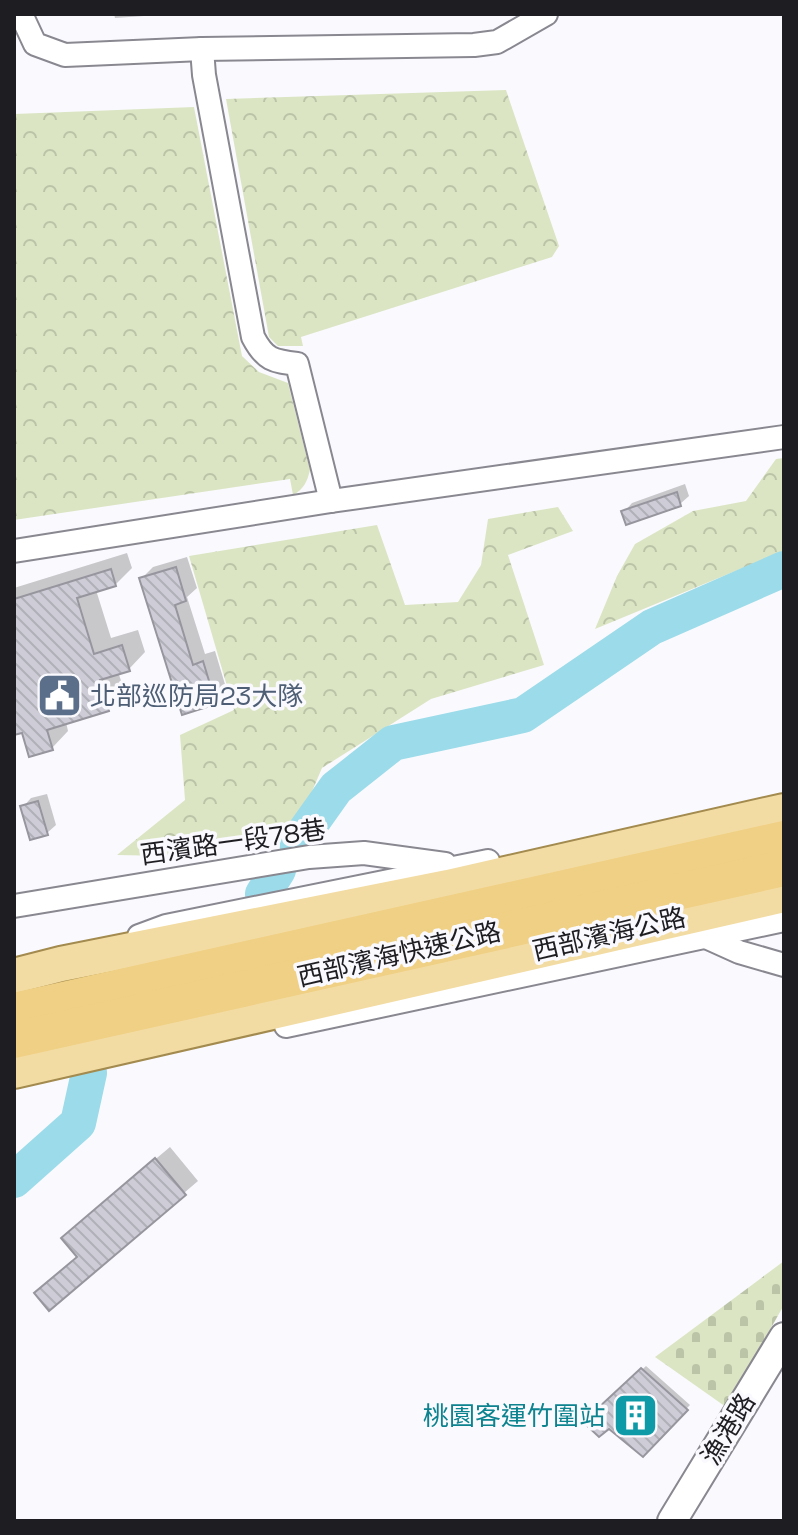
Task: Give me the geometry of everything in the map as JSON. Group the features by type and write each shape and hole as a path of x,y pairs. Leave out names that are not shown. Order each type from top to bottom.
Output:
{"highway":[{"name":"西部濱海快速公路","path":"14,1011 784,839"},
{"name":"西部濱海快速公路","path":"14,1040 784,868"}],"main road":[{"path":"14,976 448,887 784,809"},
{"name":"西部濱海公路","path":"14,1071 784,895"}],"street":[{"path":"21,14 35,44 65,55 202,49 474,45 497,42 542,15"},
{"path":"202,49 204,75 253,337 262,354 277,362 297,364 331,501"},
{"path":"14,551 331,501 784,437"},
{"path":"61,964 166,926 760,808 784,809"},
{"name":"西濱路一段78巷","path":"14,906 309,857 364,853 462,867"},
{"path":"14,1080 784,920"},
{"path":"708,938 739,952 784,965"},
{"name":"漁港路","path":"672,1521 784,1337"}],"green space":[{"path":"506,90 559,246 552,257 301,337 303,346 278,346 269,337 226,99"},
{"path":"194,107 242,356 259,372 288,383 310,470 306,482 293,495 290,479 14,520 14,114"},
{"path":"784,458 784,551 595,629 617,576 635,544 693,511 746,501 776,459"},
{"path":"558,507 573,531 508,555 544,665 431,699 322,768 301,817 255,841 164,856 117,855 185,800 180,735 234,710 189,556 377,525 405,605 458,602 481,565 488,519"},
{"path":"784,1261 784,1305 726,1407 655,1357"}],"building":[{"path":"677,492 681,506 626,525 621,511"},
{"path":"176,567 186,601 175,605 193,665 203,661 216,704 182,715 139,578"},
{"name":"北部巡防局23大隊","path":"111,569 116,586 77,598 94,654 122,645 130,671 100,680 109,711 47,730 53,750 29,757 22,733 14,735 14,599"},
{"path":"38,801 48,835 30,840 20,806"},
{"path":"155,1158 186,1195 49,1311 34,1293 77,1257 61,1238"},
{"name":"桃園客運竹圍站","path":"641,1368 688,1410 643,1457 609,1429 599,1437 583,1422"}],"waterway":[{"path":"297,843 336,788 393,743 523,715 652,627 784,569"},
{"path":"263,894 278,870"},
{"path":"14,1180 78,1123 89,1073"}],"place":[{"name":"北部巡防局23大隊","path":"59,696"},
{"name":"桃園客運竹圍站","path":"636,1416"}]}
